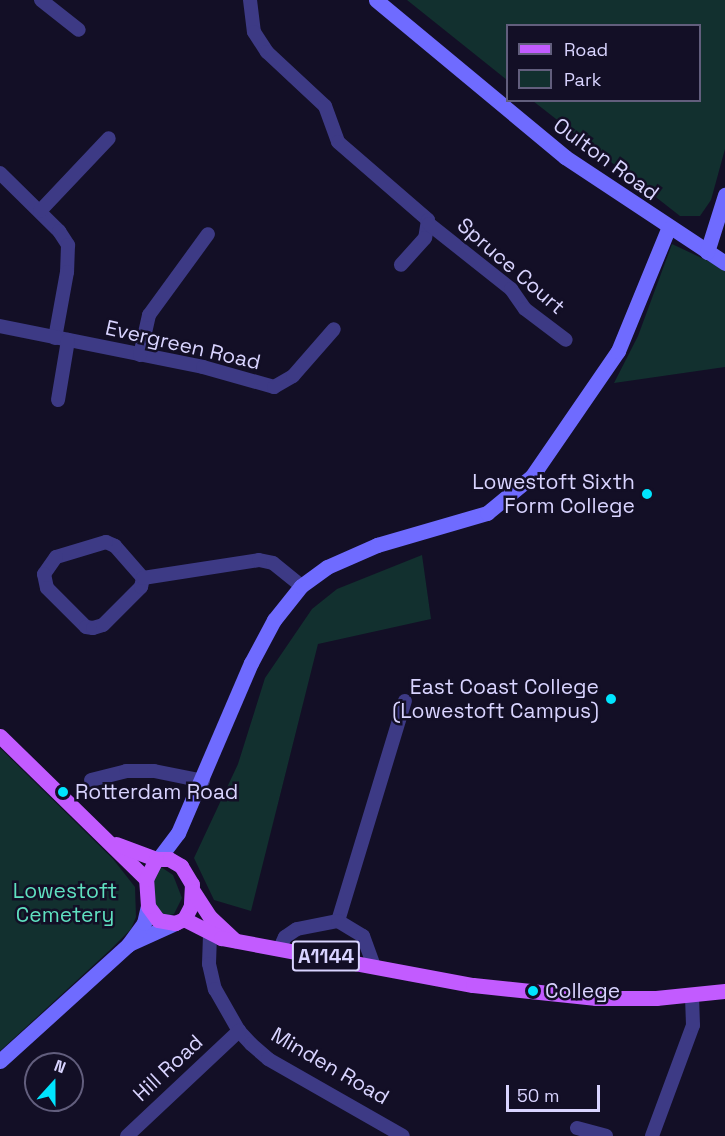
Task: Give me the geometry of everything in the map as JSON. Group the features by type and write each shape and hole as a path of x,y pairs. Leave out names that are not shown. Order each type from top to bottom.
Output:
{"main road":[{"path":"0,736 113,843 146,879"},
{"path":"113,843 181,866 193,891 210,917 235,940"},
{"path":"158,859 146,879 148,906 158,920 180,921 193,891"},
{"name":"A1144","path":"180,921 210,935 373,964 463,983 596,998 692,996 725,991"}],"street":[{"name":"Spruce Court","path":"250,0 254,32 267,52 325,106 338,142 422,211 429,224 511,290 525,309 566,340"},
{"name":"Oulton Road","path":"376,0 505,110 668,229 725,263"},
{"path":"46,2 79,30"},
{"path":"40,211 109,138"},
{"path":"0,173 40,211 68,245 58,400"},
{"path":"707,252 725,195"},
{"path":"401,265 425,238 429,224"},
{"path":"158,859 178,833 203,782 262,640 302,586 327,567 377,545 487,513 532,476 602,379 637,311 668,229"},
{"path":"140,355 149,315 208,234"},
{"name":"Evergreen Road","path":"0,326 140,355 274,387 293,375 334,329"},
{"path":"143,578 115,546 106,542 56,556 44,574 47,588 86,627 93,628 103,625 133,594 143,578 259,560 273,563 302,586"},
{"path":"338,921 405,701"},
{"path":"91,780 126,771 154,771 203,782"},
{"path":"178,833 181,866"},
{"path":"0,1061 128,945 144,923 148,906"},
{"path":"128,945 180,921"},
{"path":"280,948 285,937 297,928 338,921 363,936 373,964"},
{"name":"Minden Road","path":"210,935 209,964 215,989 239,1031 268,1059 403,1136"},
{"path":"209,964 224,944 235,940"},
{"path":"652,1136 693,1025 692,996"},
{"name":"Hill Road","path":"127,1136 239,1031"},
{"path":"577,1128 606,1136"}],"green space":[{"path":"407,0 725,0 725,149 711,200 700,216 680,216 534,102 701,102 701,24 506,24 506,79"},
{"path":"672,244 725,269 725,367 614,383 638,336"},
{"path":"422,555 431,619 318,644 251,911 214,900 194,858 238,764 265,678 312,609 337,589"},
{"name":"Lowestoft Cemetery","path":"0,748 113,859 135,887 136,917 131,929 110,950 0,1051"},
{"path":"161,867 173,875 182,898 174,914 167,916 154,911 150,886 155,868"}],"place":[{"name":"Lowestoft Sixth Form College","path":"647,494"},
{"name":"East Coast College (Lowestoft Campus)","path":"611,699"},
{"name":"Rotterdam Road","path":"63,792"},
{"name":"College","path":"533,991"}]}
